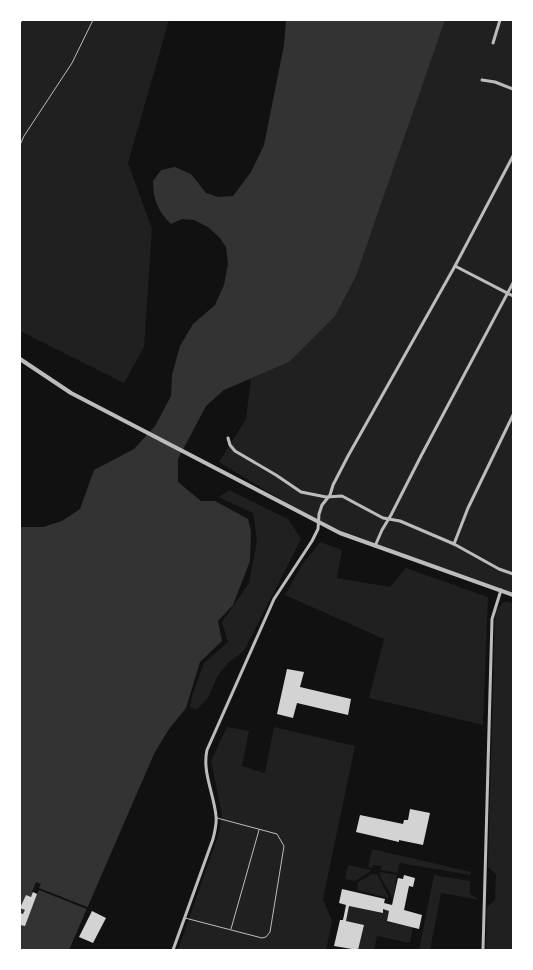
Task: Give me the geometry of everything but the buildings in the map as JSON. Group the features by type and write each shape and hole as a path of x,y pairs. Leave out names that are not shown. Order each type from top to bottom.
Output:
{"street":[{"path":"493,43 500,20"},
{"path":"482,80 495,82 513,90"},
{"path":"173,950 214,839 216,818 205,764 207,750 274,599 312,542 318,529 318,514 348,456 455,266 513,156"},
{"path":"455,266 513,296"},
{"path":"375,546 513,283"},
{"path":"20,359 60,386 118,418 340,533 513,595"},
{"path":"454,544 468,508 513,414"},
{"path":"228,438 235,451 301,492 328,497 342,496 388,520 400,521 454,544 499,569 513,574"},
{"path":"483,950 492,618 501,590"}],"lane":[{"path":"20,24 22,20"},
{"path":"20,145 72,63 93,20"},
{"path":"184,918 262,938 266,937 270,932 284,846 277,834 216,818"},
{"path":"232,929 259,829"}],"shaded area":[{"path":"20,20 169,20 128,163 152,229 144,347 124,383 20,331"},
{"path":"286,20 445,20 356,276 335,316 289,362 224,390 206,406 178,459 178,482 201,501 215,501 248,519 251,531 250,561 233,605 218,621 222,641 200,662 186,708 169,729 154,754 69,950 20,950 20,527 43,527 62,521 80,509 94,470 134,449 155,426 171,396 172,375 180,346 193,324 215,305 224,285 228,264 226,247 208,227 194,220 182,219 171,224 166,219 155,200 153,181 161,170 175,167 191,174 206,193 218,197 233,196 251,172 264,145 284,45"},
{"path":"444,20 513,20 513,593 342,532 285,502 219,462 246,419 251,378 289,362 348,290 379,210"},
{"path":"229,490 288,519 301,539 244,651 229,662 217,677 208,698 196,710 190,707 192,696 204,663 228,642 222,622 249,583 257,541 253,513 219,497"},
{"path":"320,542 342,550 337,578 390,587 406,568 488,597 483,725 369,698 384,639 285,595 302,565"},
{"path":"503,602 513,604 513,950 486,950 487,907 495,900 496,874 488,867 495,620 496,611"},
{"path":"227,727 249,731 242,766 265,773 274,727 355,746 323,899 332,921 326,950 178,950 219,833 222,814 211,761"},
{"path":"372,849 471,872 470,875 400,863 397,873 381,870 381,866 373,865 372,868 368,867"},
{"path":"348,865 371,871 355,881 345,879"},
{"path":"380,872 397,875 393,899 380,876"},
{"path":"372,874 377,874 389,898 357,890 358,882"},
{"path":"434,875 470,881 470,894 480,900 441,893 430,950 419,950"},
{"path":"349,906 382,913 383,909 389,911 387,922 413,927 410,943 377,936 374,950 358,950 364,925 346,921"}],"pier":[{"path":"36,882 41,884 39,888 90,908 89,910 39,890 37,894 32,892"}]}
